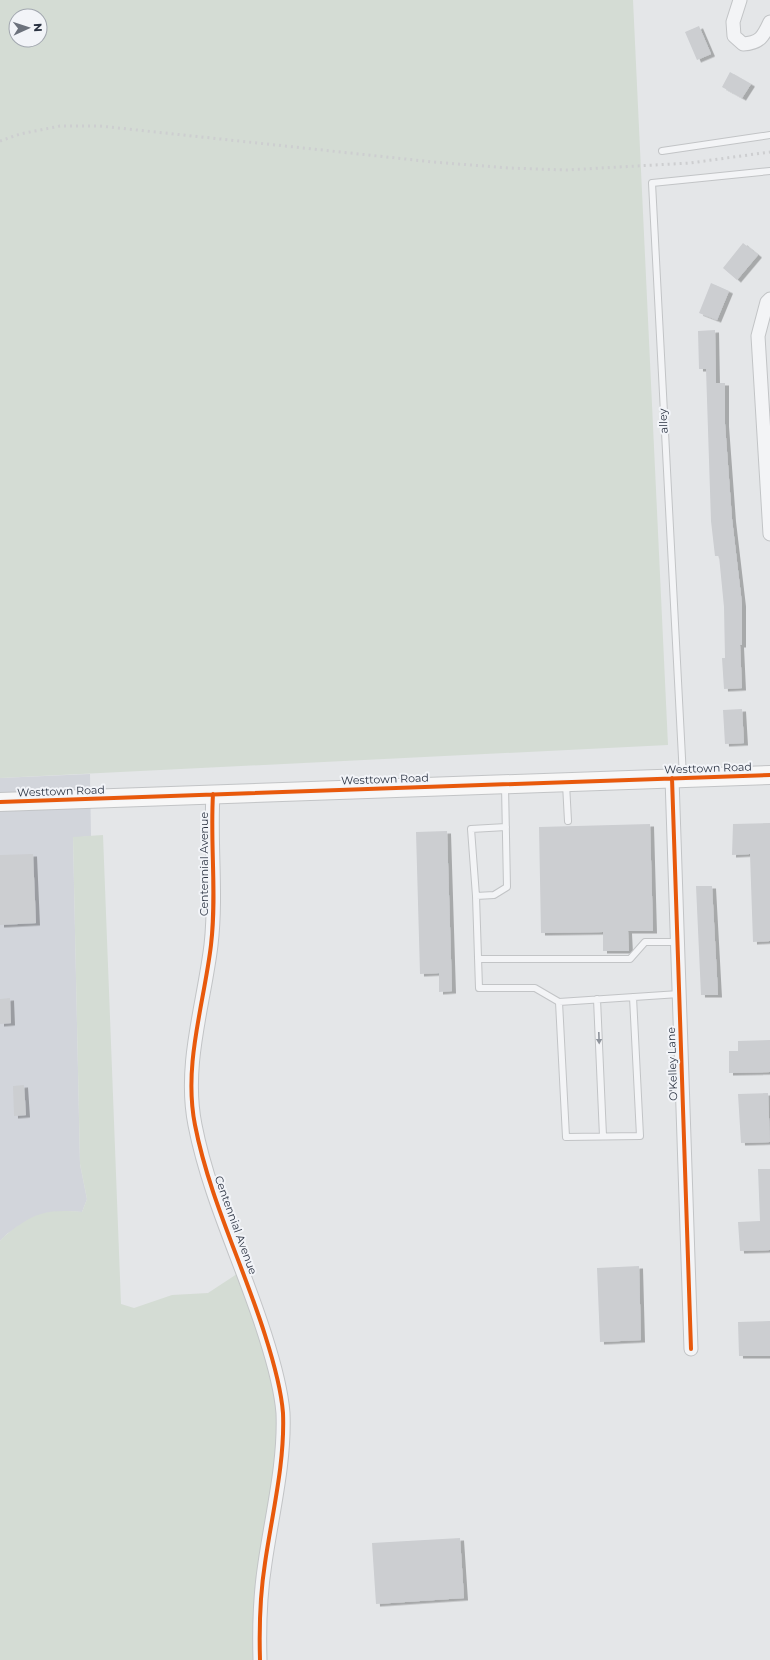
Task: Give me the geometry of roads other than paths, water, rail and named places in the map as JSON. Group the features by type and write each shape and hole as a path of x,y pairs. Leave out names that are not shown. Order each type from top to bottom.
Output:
{"street":[{"path":"740,0 733,22 734,36 743,44 755,43 764,34 770,22"},
{"path":"770,299 767,302 758,336 766,407 770,534"},
{"name":"Westtown Road","path":"0,802 770,775"},
{"name":"O'Kelley Lane","path":"677,778 678,994 691,1349"},
{"name":"Centennial Avenue","path":"212,794 215,902 211,945 194,1045 191,1090 195,1124 207,1172 253,1297 273,1361 283,1411 283,1437 277,1490 260,1605 260,1660"}],"lane":[{"path":"662,151 770,135"},
{"name":"alley","path":"677,778 652,183 770,171"},
{"path":"566,782 568,822"},
{"path":"476,896 494,895 507,887 505,784"},
{"path":"506,827 471,829 476,896 479,988 535,988 559,1002 678,994"},
{"path":"478,959 630,959 645,942 677,942"},
{"path":"559,1002 566,1137 640,1136 633,997"},
{"path":"597,1000 603,1136"}],"railway":[{"path":"0,141 20,134 60,126 100,126 433,162 509,168 566,170 690,163 770,152"}]}
